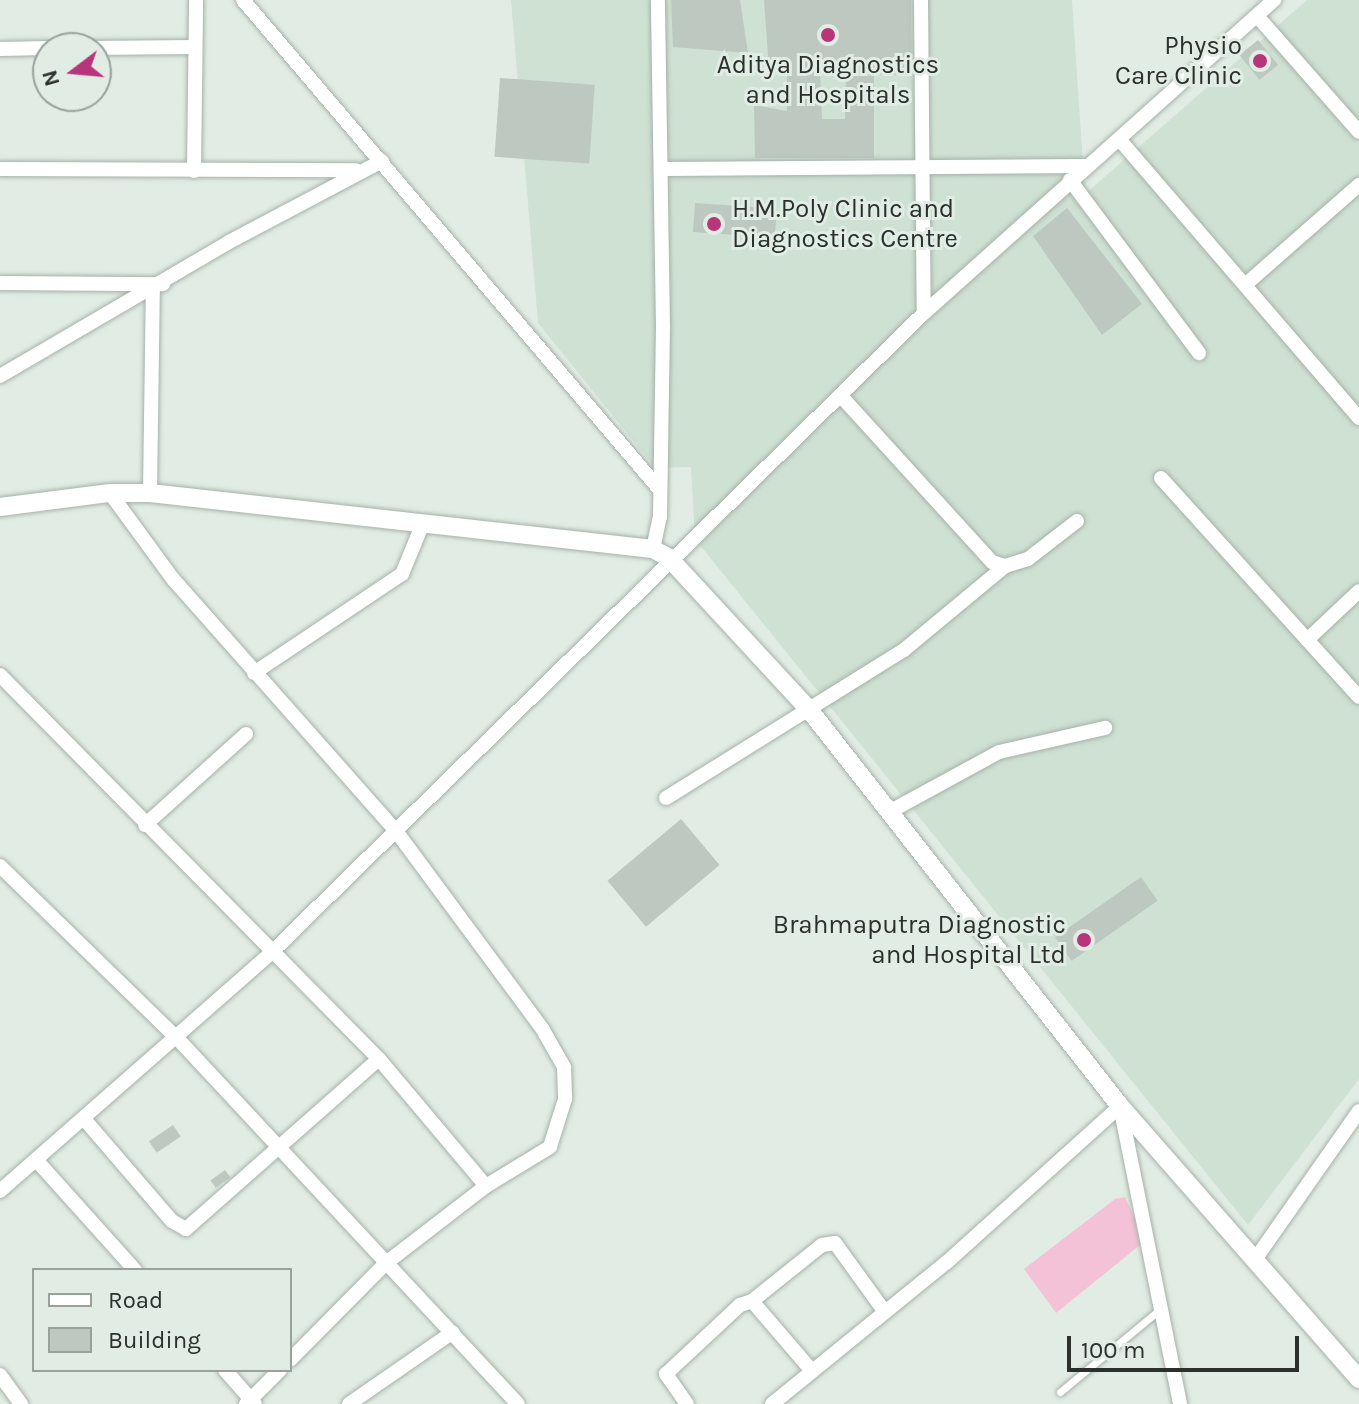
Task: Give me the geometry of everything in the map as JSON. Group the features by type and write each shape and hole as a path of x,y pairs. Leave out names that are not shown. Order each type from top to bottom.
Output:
{"main road":[{"path":"0,507 110,493 150,493 423,523 661,554 807,708 1120,1106 1359,1379"}],"street":[{"path":"194,171 196,0"},
{"path":"243,0 382,161 441,239 660,490"},
{"path":"658,0 663,169 661,554"},
{"path":"921,0 919,169 924,313"},
{"path":"0,1191 38,1162 273,951 396,831 661,554 840,395 924,313 1070,180 1274,0"},
{"path":"1257,16 1359,132"},
{"path":"112,48 195,47"},
{"path":"0,49 32,48"},
{"path":"1119,139 1359,418"},
{"path":"0,376 358,170 382,161"},
{"path":"663,169 1087,166"},
{"path":"0,169 358,170"},
{"path":"1070,180 1199,353"},
{"path":"1245,285 1359,185"},
{"path":"0,283 158,287"},
{"path":"150,493 158,287"},
{"path":"840,395 982,554 1005,566"},
{"path":"1161,478 1359,697"},
{"path":"110,493 173,579 396,831 543,1030 564,1067 565,1099 550,1147 486,1186 386,1263 292,1358"},
{"path":"666,798 904,650 1005,566 1028,559 1077,521"},
{"path":"254,673 402,574 423,523"},
{"path":"1307,640 1359,591"},
{"path":"0,675 379,1059 486,1186"},
{"path":"889,812 999,752 1105,728"},
{"path":"145,825 246,734"},
{"path":"2,872 177,1038 518,1404"},
{"path":"85,1120 172,1221 186,1229 200,1222 279,1145 379,1059"},
{"path":"772,1404 885,1312 1120,1106 1164,1306 1180,1404"},
{"path":"1254,1261 1359,1111"},
{"path":"38,1162 133,1268"},
{"path":"687,1404 666,1374 740,1305 752,1301 822,1245 835,1243 885,1312"},
{"path":"752,1301 812,1371"},
{"path":"349,1404 453,1332"},
{"path":"227,1372 251,1402 278,1372"},
{"path":"0,1375 21,1404"}],"lane":[{"path":"1060,1392 1164,1306"}],"shaded area":[{"path":"511,0 1072,0 1085,194 1307,0 1359,0 1359,1079 1248,1225 695,539 691,467 655,468 538,323"},
{"path":"1125,1197 1145,1241 1056,1313 1024,1269 1115,1199"}],"building":[{"path":"671,0 740,0 748,53 673,47"},
{"path":"764,0 911,0 912,75 874,74 874,158 755,158 754,105 787,111 787,70 769,69","holes":["820,71 846,72 845,119 822,119"]},
{"path":"1258,40 1278,65 1259,80 1239,55"},
{"path":"500,78 595,85 589,163 494,157"},
{"path":"695,203 777,209 775,238 693,232"},
{"path":"1067,208 1142,304 1102,335 1033,236"},
{"path":"681,819 720,865 646,927 607,881"},
{"path":"1141,877 1158,901 1072,961 1055,937"},
{"path":"173,1125 181,1137 157,1153 149,1141"},
{"path":"225,1170 230,1177 216,1188 210,1181"}],"place":[{"name":"Aditya Diagnostics and Hospitals","path":"828,35"},
{"name":"Physio Care Clinic","path":"1260,61"},
{"name":"H.M.Poly Clinic and Diagnostics Centre","path":"714,224"},
{"name":"Brahmaputra Diagnostic and Hospital Ltd","path":"1084,940"}]}
